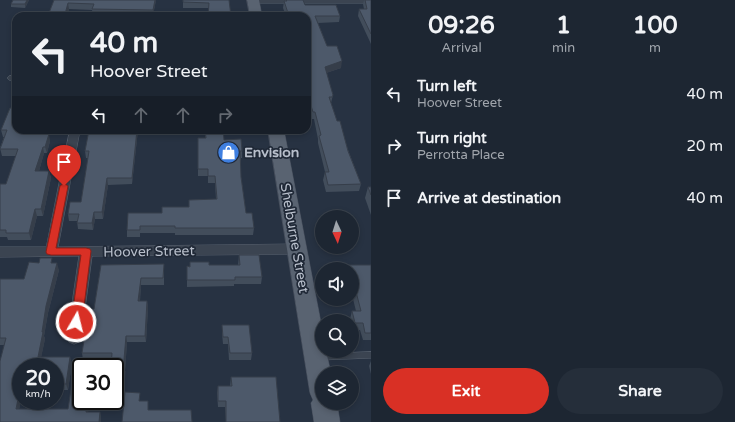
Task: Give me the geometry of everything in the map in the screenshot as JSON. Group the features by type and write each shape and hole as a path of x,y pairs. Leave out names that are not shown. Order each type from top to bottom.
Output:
{"main road":[{"path":"253,1 255,12"},
{"name":"Shelburne Street","path":"277,134 315,352"},
{"name":"Shelburne Street","path":"316,358 317,366"},
{"path":"325,410 327,422"}],"street":[{"path":"253,1 371,1"},
{"path":"51,252 75,134"},
{"name":"Hoover Street","path":"0,252 298,249"},
{"path":"74,338 86,251"}],"lane":[{"path":"359,356 371,355"}],"building":[{"path":"13,0 27,0 25,4 11,4"},
{"path":"54,0 155,0 153,10 92,9 94,4 68,3 66,12 49,12"},
{"path":"183,0 229,0 230,12 208,12 209,3 183,2"},
{"path":"286,0 303,0 305,5 336,5 340,16 315,16 327,46 337,46 342,61 325,67 333,95 332,97 329,97 337,121 340,121 348,151 361,184 328,185 325,172 329,172 319,136 321,135 315,112 313,112 311,106 311,12 288,12 284,1 287,1"},
{"path":"365,0 371,0 371,34 359,9 367,9"},
{"path":"10,108 12,108 12,134 49,134 35,171 49,171 41,209 35,209 29,233 6,233 6,230 0,230 0,184 6,184 18,149 0,149 7,130 1,130"},
{"path":"88,134 137,134 132,178 107,178 102,212 94,212 92,223 77,223 79,214 68,214 70,202 81,202 89,151 85,151"},
{"path":"206,134 223,134 224,140 241,139 241,177 246,213 252,213 254,228 175,228 175,226 140,226 140,230 127,230 128,213 162,213 162,207 189,207 189,200 217,199 215,176 208,176 208,169 198,169 198,138 206,138"},
{"path":"368,187 371,187 371,195"},
{"path":"239,255 259,255 262,277 235,277 235,280 187,280 187,266 190,267 190,262 209,262 209,265 240,265"},
{"path":"40,258 52,258 51,263 57,263 46,306 38,357 70,357 66,384 64,384 64,358 12,358 12,410 68,409 72,383 72,410 100,412 99,422 0,422 0,361 6,338 0,338 0,279 24,279 29,262 39,263"},
{"path":"164,264 163,278 141,278 138,301 147,301 145,336 126,336 124,359 124,358 112,358 112,353 82,353 89,309 94,309 101,265"},
{"path":"359,265 371,265 371,333 365,333 363,323 359,323 359,314 353,314 352,311 361,311 359,303"},
{"path":"222,325 249,325 252,353 230,353 228,337 223,337"},
{"path":"231,377 276,377 280,422 226,422 226,401 218,401 218,386 232,386"},
{"path":"125,392 140,393 139,401 148,401 148,410 191,410 192,422 122,422"}],"place":[{"name":"Envision","path":"229,152"}],"route":[{"path":"64,186 51,252 86,251 76,322"}]}
